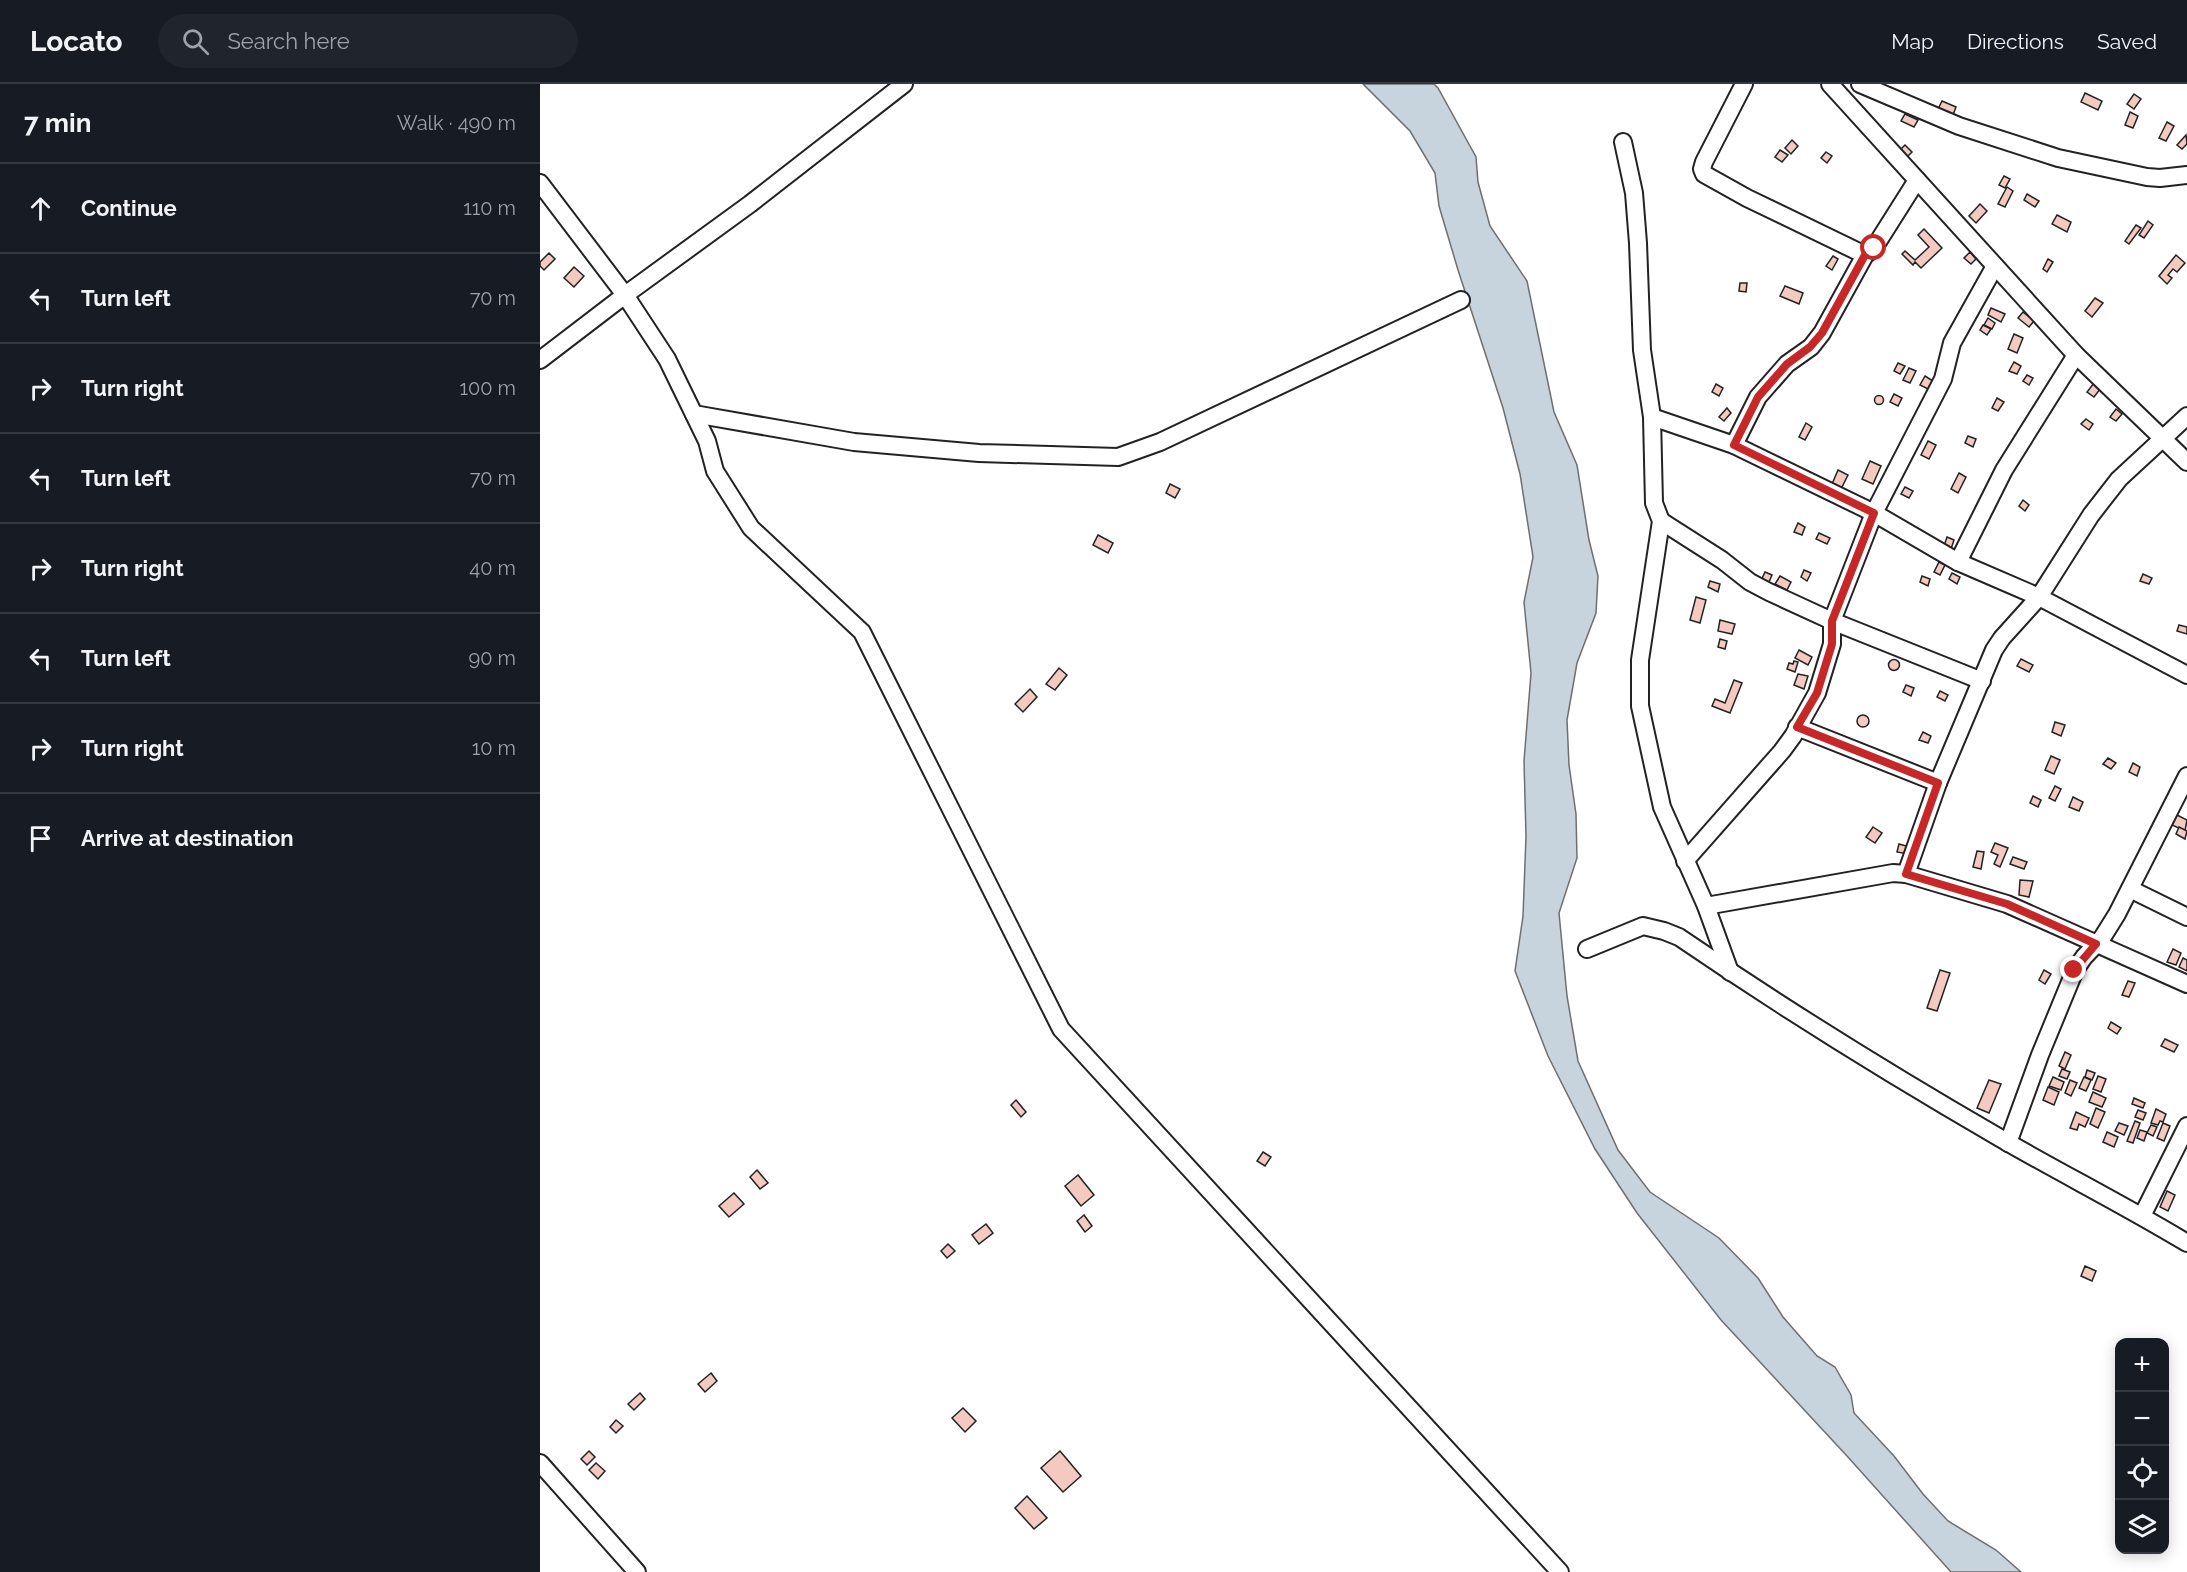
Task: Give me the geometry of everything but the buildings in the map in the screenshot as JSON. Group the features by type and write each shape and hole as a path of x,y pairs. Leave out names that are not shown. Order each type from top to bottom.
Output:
{"street":[{"path":"540,360 750,204 904,84"},
{"path":"1744,84 1704,162 1702,169 1704,174 1747,198 1865,255"},
{"path":"1830,84 2076,355 2187,462"},
{"path":"1860,84 1959,126 2058,158 2147,177 2187,175"},
{"path":"1623,142 1634,193 1642,350 1652,417 1654,503 1661,521 1640,660 1640,706 1662,807 1706,906 1730,972"},
{"path":"1734,445 1758,397 1787,364 1810,347 1822,333 1865,255 1874,248 1917,180"},
{"path":"540,183 625,295 667,359 706,441 715,471 751,528 862,632 1061,1029 1560,1572"},
{"path":"1685,861 1782,751 1817,693 1832,644 1832,621 1874,513 1943,379 1952,343 1995,266"},
{"path":"694,414 854,442 980,453 1118,457 1160,442 1461,300"},
{"path":"1958,562 2008,462 2076,355"},
{"path":"1906,874 1938,783 1994,650 2038,597 2091,515 2119,479 2187,416"},
{"path":"1652,417 1734,445 1874,513 1958,562 2038,597 2187,675"},
{"path":"1661,521 1759,587 1832,621 1982,681"},
{"path":"1797,727 1938,783"},
{"path":"2008,1143 2074,970 2102,938 2117,914 2187,776"},
{"path":"1706,906 1893,873 1906,874 2007,904 2187,984"},
{"path":"2130,889 2187,917"},
{"path":"1587,949 1643,926 1679,937 1730,972 2008,1143 2142,1216 2187,1244"},
{"path":"2142,1216 2187,1126"},
{"path":"540,1462 637,1572"}],"shaded area":[{"path":"1363,84 1434,84 1438,88 1476,157 1478,182 1490,226 1527,281 1554,412 1577,465 1589,540 1598,576 1596,613 1577,663 1567,720 1569,765 1576,814 1577,858 1559,913 1567,996 1578,1061 1618,1150 1650,1192 1719,1238 1758,1278 1783,1317 1817,1356 1835,1367 1851,1395 1854,1413 1894,1456 1923,1494 1948,1521 1996,1550 2021,1572 1951,1572 1721,1320 1637,1213 1595,1149 1548,1056 1515,971 1523,916 1526,836 1524,761 1531,673 1524,602 1533,557 1520,474 1503,408 1439,206 1435,173 1410,131"}],"route":[{"path":"1874,248 1865,255 1822,333 1810,347 1787,364 1758,397 1734,445 1874,513 1832,621 1832,644 1826,669 1817,693 1797,727 1938,783 1906,874 2007,904 2096,944 2074,970"}]}
